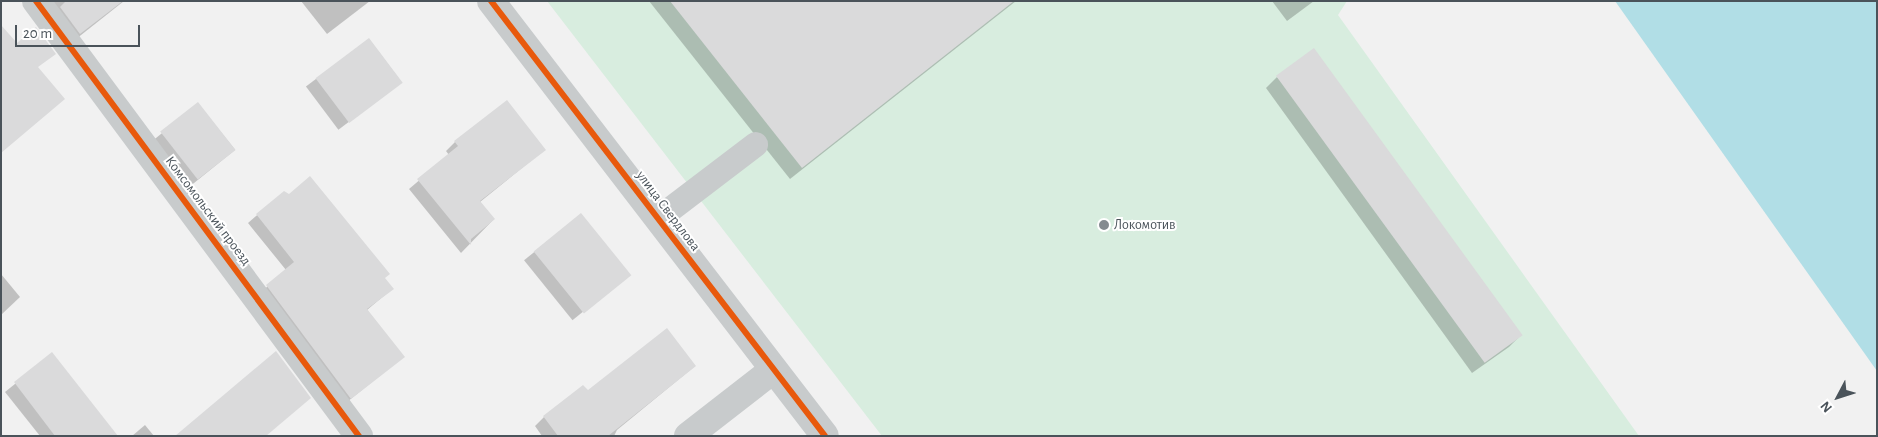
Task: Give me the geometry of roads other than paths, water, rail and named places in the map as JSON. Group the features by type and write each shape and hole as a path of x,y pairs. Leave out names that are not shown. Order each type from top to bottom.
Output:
{"street":[{"name":"Комсомольский проезд","path":"36,1 359,436"},
{"name":"улица Свердлова","path":"491,1 825,436"},
{"path":"688,436 773,370"}],"lane":[{"path":"658,218 755,144"}],"water":[{"path":"1615,1 1877,1 1877,371"}],"place":[{"name":"Локомотив","path":"1104,225"}]}
